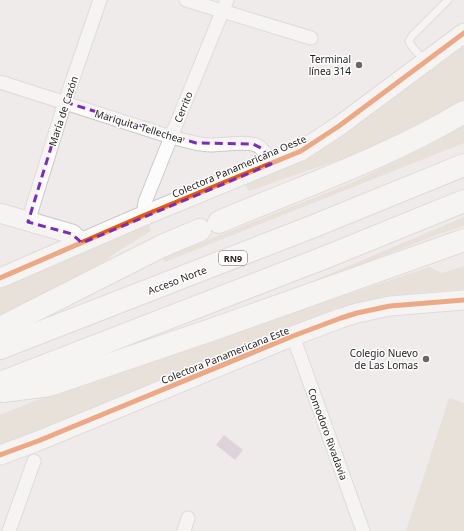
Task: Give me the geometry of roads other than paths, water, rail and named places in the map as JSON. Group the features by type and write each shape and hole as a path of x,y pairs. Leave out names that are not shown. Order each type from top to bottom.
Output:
{"highway":[{"path":"0,328 162,246 389,152 434,130 464,112"},
{"name":"Acceso Norte","path":"0,348 314,226 464,165"},
{"path":"0,383 326,257 464,201"},
{"path":"0,391 49,385 214,329 464,240"}],"street":[{"name":"María de Cazón","path":"28,222 65,102 100,0"},
{"path":"186,0 225,6 311,38"},
{"name":"Cerrito","path":"143,216 146,202 170,137 225,6"},
{"name":"Colectora Panamericana Oeste","path":"0,278 143,216 301,151 318,141 464,33"},
{"name":"Mariquita Tellechea","path":"0,82 170,137 208,145 256,145 263,149 272,164"},
{"path":"0,213 72,234 82,243"},
{"name":"Colectora Panamericana Este","path":"0,455 38,441 293,336 357,313 410,304 464,300"},
{"name":"Comodoro Rivadavia","path":"293,336 363,531"},
{"path":"9,531 34,461"},
{"path":"184,531 188,518"}],"lane":[{"path":"427,61 419,55 409,40 448,0"}],"place":[{"name":"Terminal línea 314","path":"359,65"},
{"name":"Colegio Nuevo de Las Lomas","path":"426,359"}]}
